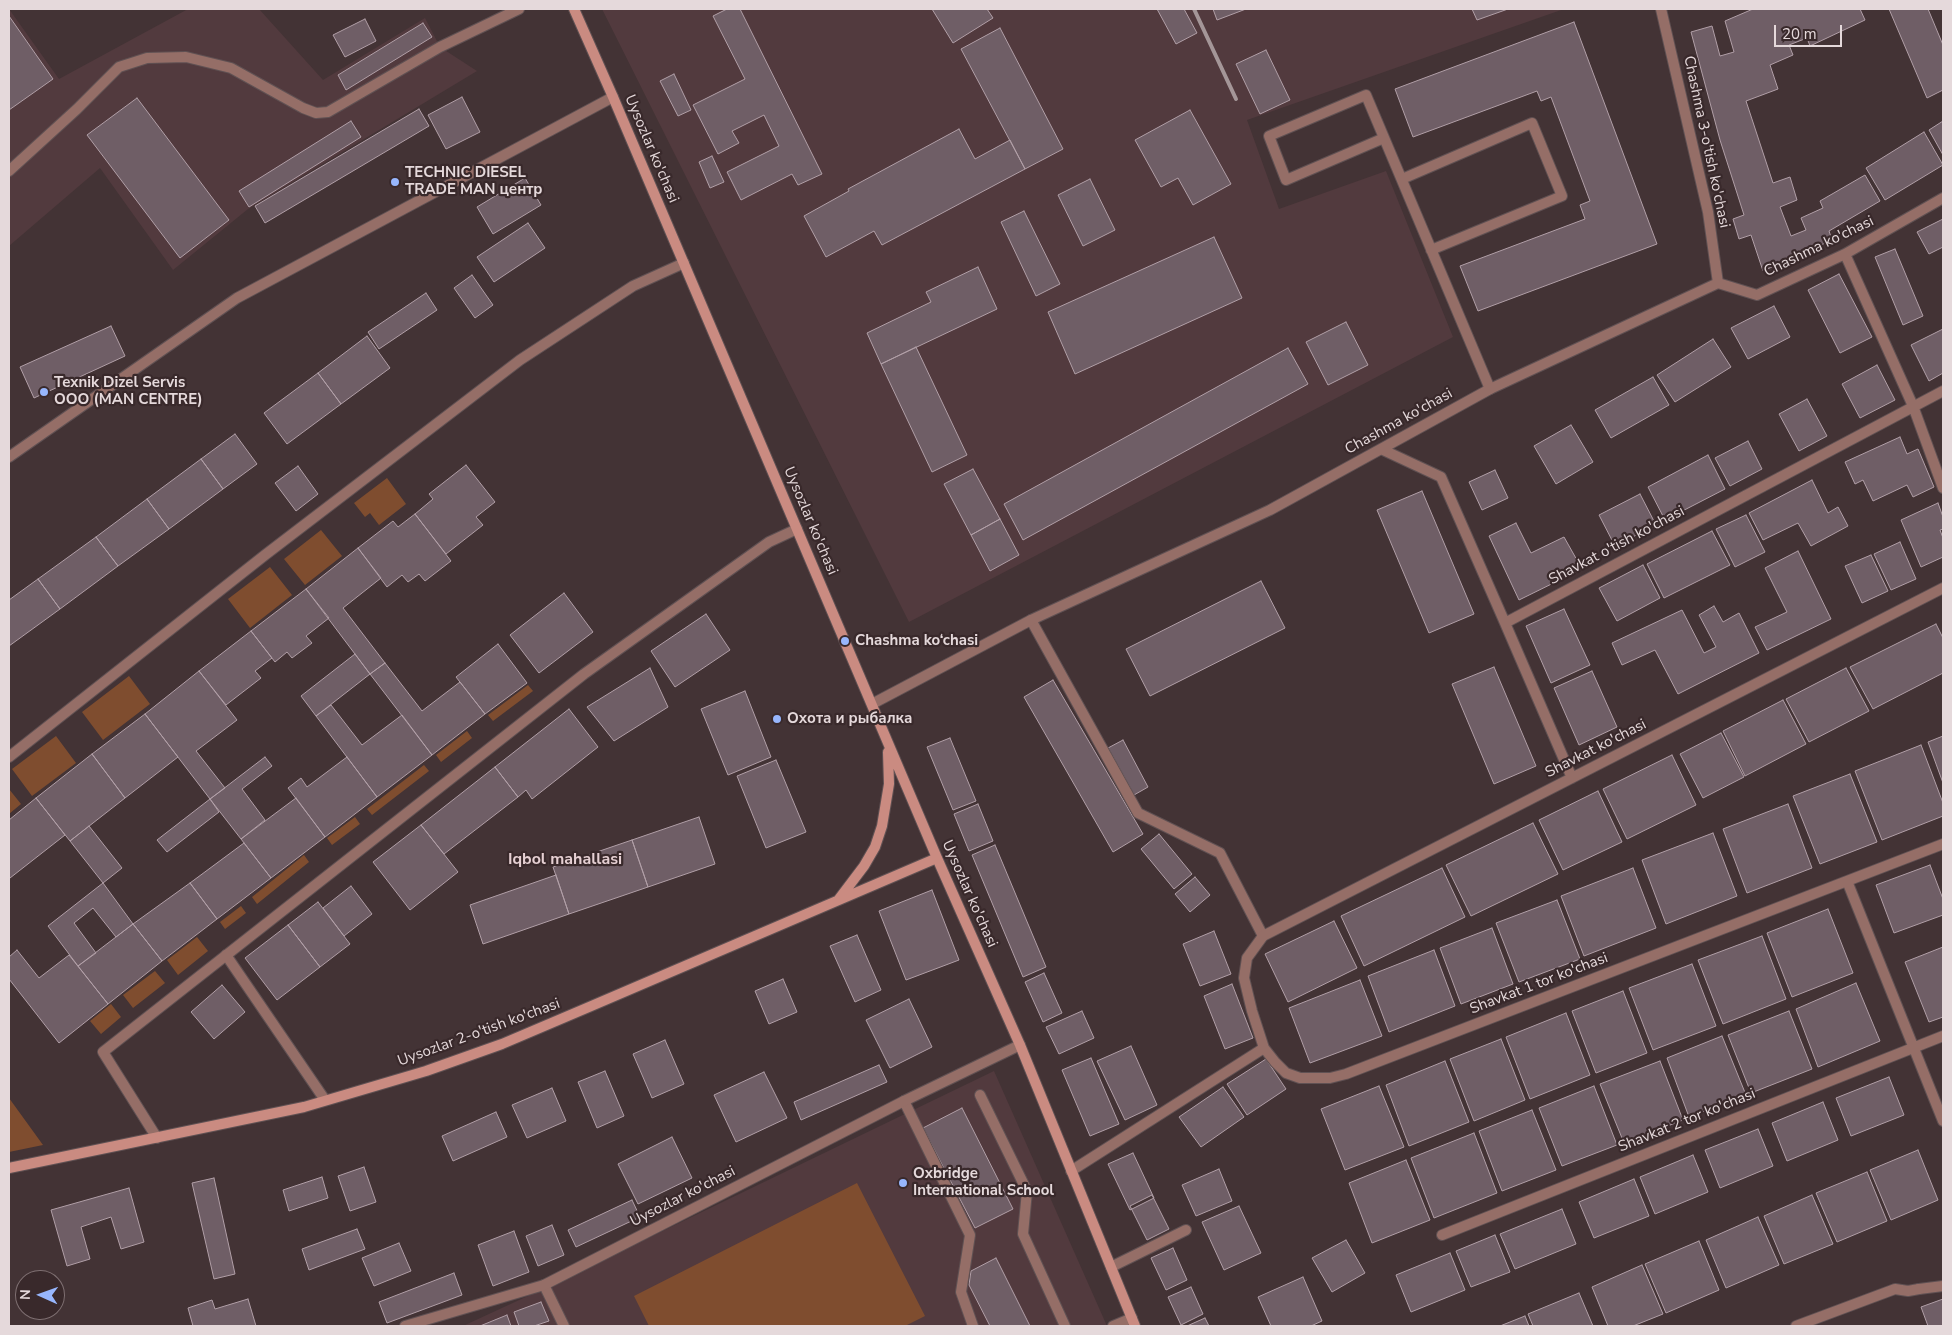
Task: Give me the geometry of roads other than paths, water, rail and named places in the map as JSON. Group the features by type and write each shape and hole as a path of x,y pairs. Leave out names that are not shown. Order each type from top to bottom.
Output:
{"main road":[{"name":"Uysozlar ko'chasi","path":"574,9 937,858 1020,1045 1133,1322"},
{"path":"836,902 864,866 875,847 882,826 889,784 890,761 886,739"},
{"name":"Uysozlar 2-o'tish ko'chasi","path":"9,1168 304,1107 426,1071 502,1044 937,858"}],"street":[{"path":"9,171 77,109 119,67 147,58 186,57 231,68 303,108 316,113 328,112 440,47 519,9"},
{"name":"Chashma 3-o'tish ko'chasi","path":"1661,9 1708,212 1718,283"},
{"path":"1384,138 1286,180 1269,136 1366,95 1490,389"},
{"path":"9,456 237,298 613,97"},
{"path":"1402,179 1532,123 1536,132 1562,196 1431,250"},
{"name":"Chashma ko'chasi","path":"872,704 1031,620 1270,510 1490,389 1718,283 1757,295 1845,254 1943,198"},
{"path":"1845,254 1913,406 1943,488"},
{"path":"9,757 265,555 520,360 633,286 684,263"},
{"name":"Shavkat o'tish ko'chasi","path":"1505,623 1913,406 1943,392"},
{"path":"1381,449 1441,477 1572,778"},
{"path":"157,1138 103,1052 584,674 769,542 797,529"},
{"name":"Shavkat ko'chasi","path":"1263,936 1943,588"},
{"path":"1031,620 1138,813 1220,853 1263,936"},
{"name":"Shavkat 1 tor ko'chasi","path":"1263,936 1247,958 1244,978 1264,1048 1286,1073 1300,1078 1330,1078 1346,1074 1943,844"},
{"path":"1848,881 1943,1121"},
{"path":"226,955 325,1100"},
{"name":"Shavkat 2 tor ko'chasi","path":"1442,1235 1943,1036"},
{"name":"Uysozlar ko'chasi","path":"405,1326 544,1285 904,1101 1020,1045"},
{"path":"1071,1170 1264,1048"},
{"path":"980,1095 1027,1191 1023,1234 1065,1326"},
{"path":"904,1101 970,1235 961,1292 973,1326"},
{"path":"1111,1267 1186,1230"},
{"path":"544,1285 564,1326"},
{"path":"1796,1326 1895,1289 1908,1291 1943,1286"},
{"path":"1112,1326 1133,1322"}],"railway":[{"path":"1194,9 1236,99"}],"place":[{"name":"TECHNIC DIESEL TRADE MAN центр","path":"395,182"},
{"name":"Texnik Dizel Servis OOO (MAN CENTRE)","path":"44,392"},
{"name":"Chashma ko‘chasi","path":"845,641"},
{"name":"Охота и рыбалка","path":"777,719"},
{"name":"Oxbridge International School","path":"903,1183"}],"district":[{"name":"Iqbol mahallasi","path":"565,860"}]}
